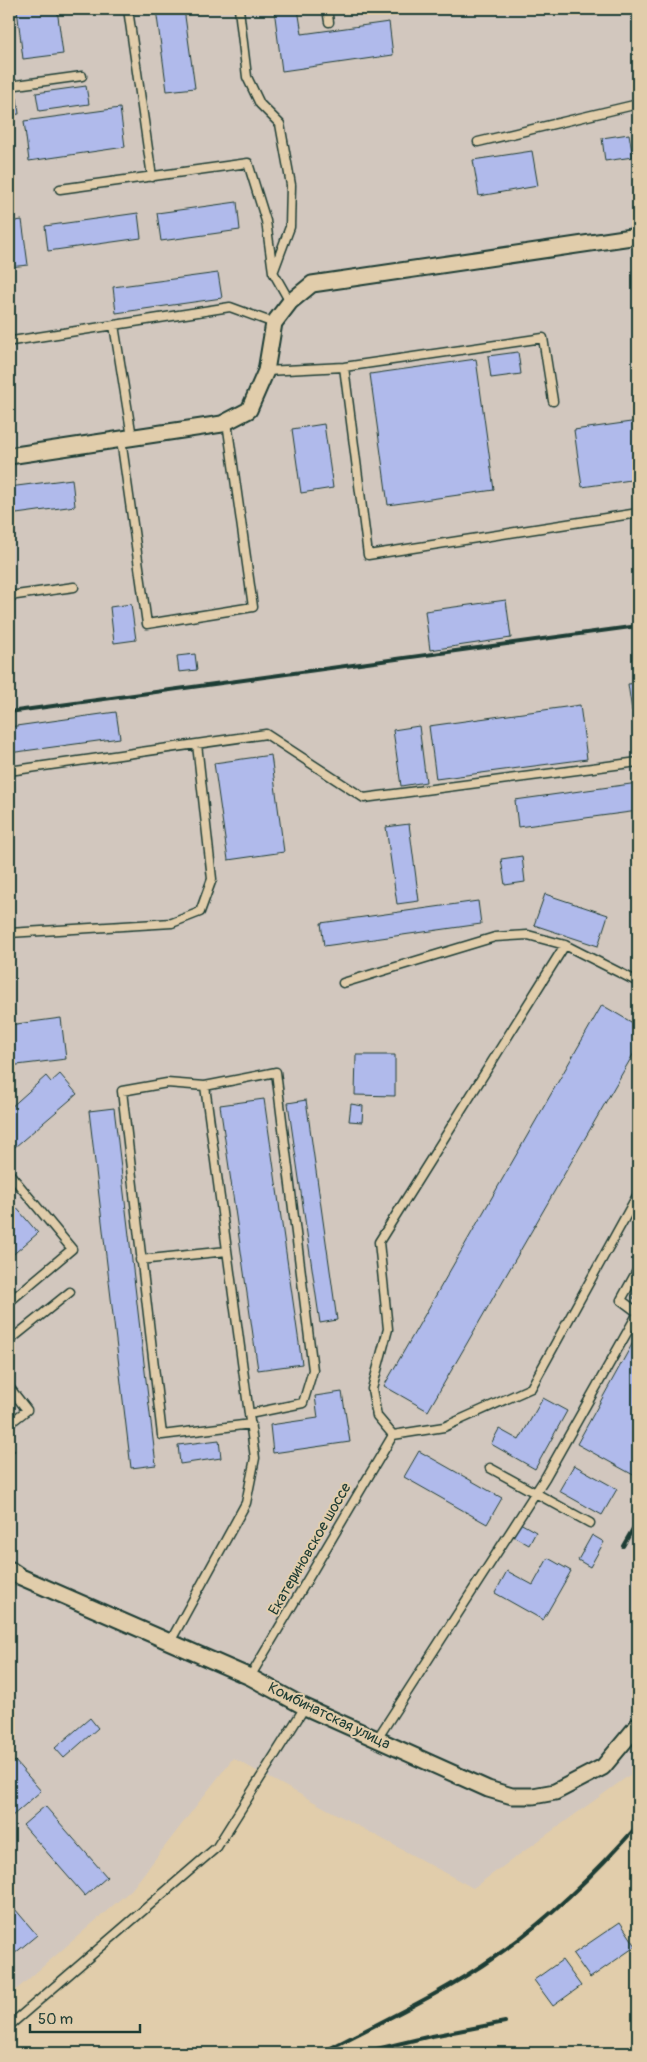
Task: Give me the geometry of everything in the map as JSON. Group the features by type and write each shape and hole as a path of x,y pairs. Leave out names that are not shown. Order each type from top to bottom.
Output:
{"street":[{"path":"9,456 227,422 249,410 266,371 274,323 290,302 312,284 638,236"},
{"name":"Комбинатская улица","path":"9,1569 21,1577 250,1677 305,1707 377,1740 488,1789 512,1796 533,1796 556,1792 603,1767 638,1725"}],"lane":[{"path":"128,9 152,177"},
{"path":"239,9 247,77 260,104 280,124 291,185 290,227 273,272"},
{"path":"327,9 329,22"},
{"path":"9,86 82,76"},
{"path":"478,142 638,104"},
{"path":"60,189 248,163 266,220 273,272 290,302"},
{"path":"12,341 230,307 274,323"},
{"path":"114,325 147,624 253,606 227,422"},
{"path":"266,371 344,367 543,338 553,401"},
{"path":"344,367 368,555 638,513"},
{"path":"9,596 74,587"},
{"path":"9,771 266,734 364,798 638,762"},
{"path":"9,932 172,923 200,912 212,879 197,744"},
{"path":"343,983 495,937 528,935 565,945 638,982"},
{"path":"565,945 378,1242 388,1329 372,1389 377,1416 393,1435 444,1427 531,1388 638,1194"},
{"path":"249,1414 303,1404 313,1370 276,1072 205,1086 167,1083 122,1092 140,1260 162,1435 251,1424"},
{"path":"170,1642 246,1503 255,1458 205,1086"},
{"path":"9,1173 72,1249 9,1302"},
{"path":"140,1260 227,1251"},
{"path":"377,1740 535,1494 638,1312 621,1300 638,1269"},
{"path":"9,1341 70,1292"},
{"path":"9,1387 27,1410 9,1424"},
{"name":"Екатериновское шоссе","path":"250,1677 393,1435"},
{"path":"490,1468 590,1523"},
{"path":"9,2026 217,1847 305,1707"}],"shaded area":[{"path":"9,9 638,9 638,1769 473,1888 233,1758 132,1889 9,1996"}],"building":[{"path":"17,9 57,9 63,54 23,59"},
{"path":"156,9 184,9 195,88 167,91"},
{"path":"274,9 298,9 302,34 389,22 393,55 282,71"},
{"path":"86,86 89,104 39,111 36,93"},
{"path":"17,98 19,114 9,115 9,99"},
{"path":"120,108 125,147 29,161 24,121"},
{"path":"629,134 633,157 605,161 602,138"},
{"path":"532,151 538,186 479,196 473,160"},
{"path":"237,202 240,230 161,241 157,213"},
{"path":"138,213 141,238 48,251 45,226"},
{"path":"22,220 28,265 9,267 9,222"},
{"path":"218,273 222,298 116,313 113,287"},
{"path":"518,352 521,374 491,378 488,356"},
{"path":"476,359 494,490 388,505 370,374"},
{"path":"638,421 638,479 582,487 574,430"},
{"path":"324,424 333,488 301,493 292,429"},
{"path":"72,479 75,506 9,515 9,487"},
{"path":"506,600 511,638 430,650 425,611"},
{"path":"131,604 136,640 114,643 110,607"},
{"path":"195,654 197,670 179,672 177,656"},
{"path":"638,683 638,710 632,711 628,684"},
{"path":"580,705 587,759 436,779 429,726"},
{"path":"116,712 120,738 9,753 9,727"},
{"path":"419,726 426,782 401,786 393,730"},
{"path":"271,755 284,852 228,860 214,763"},
{"path":"638,783 638,811 518,827 515,800"},
{"path":"409,824 419,901 397,904 386,827"},
{"path":"522,856 525,882 505,885 501,859"},
{"path":"545,894 608,915 598,946 534,925"},
{"path":"478,901 481,924 324,946 321,923"},
{"path":"602,1005 638,1026 638,1046 428,1411 384,1386"},
{"path":"61,1018 66,1059 9,1066 9,1025"},
{"path":"356,1055 395,1055 395,1096 355,1095"},
{"path":"60,1074 77,1094 9,1152 9,1109 46,1076 51,1082"},
{"path":"264,1099 302,1364 258,1370 220,1105"},
{"path":"306,1100 337,1320 320,1323 288,1103"},
{"path":"351,1104 363,1106 362,1122 349,1121"},
{"path":"114,1108 156,1465 131,1468 89,1111"},
{"path":"9,1199 38,1233 9,1258"},
{"path":"638,1289 638,1301 633,1298"},
{"path":"636,1337 638,1338 637,1477 577,1444"},
{"path":"342,1392 350,1442 273,1453 270,1425 318,1418 315,1396"},
{"path":"543,1398 567,1411 535,1469 491,1444 499,1429 519,1440"},
{"path":"219,1440 221,1458 180,1464 178,1445"},
{"path":"9,1444 15,1451 9,1456"},
{"path":"419,1451 502,1498 487,1524 404,1477"},
{"path":"574,1465 617,1489 602,1515 559,1491"},
{"path":"520,1523 536,1532 529,1545 513,1536"},
{"path":"592,1535 604,1542 590,1567 578,1560"},
{"path":"548,1558 571,1571 543,1620 495,1593 507,1571 533,1585"},
{"path":"90,1718 98,1728 64,1758 55,1748"},
{"path":"15,1761 41,1791 11,1817 9,1814 9,1767"},
{"path":"45,1806 107,1877 85,1896 23,1825"},
{"path":"9,1902 37,1935 14,1954 9,1948"},
{"path":"620,1922 636,1946 590,1978 573,1954"},
{"path":"562,1960 581,1986 553,2006 534,1980"}],"railway":[{"path":"9,712 638,626"},
{"path":"623,1546 638,1520"},
{"path":"321,2053 454,1983 516,1942 571,1895 606,1861 638,1825"},
{"path":"360,2053 427,2037 505,2022"}]}
